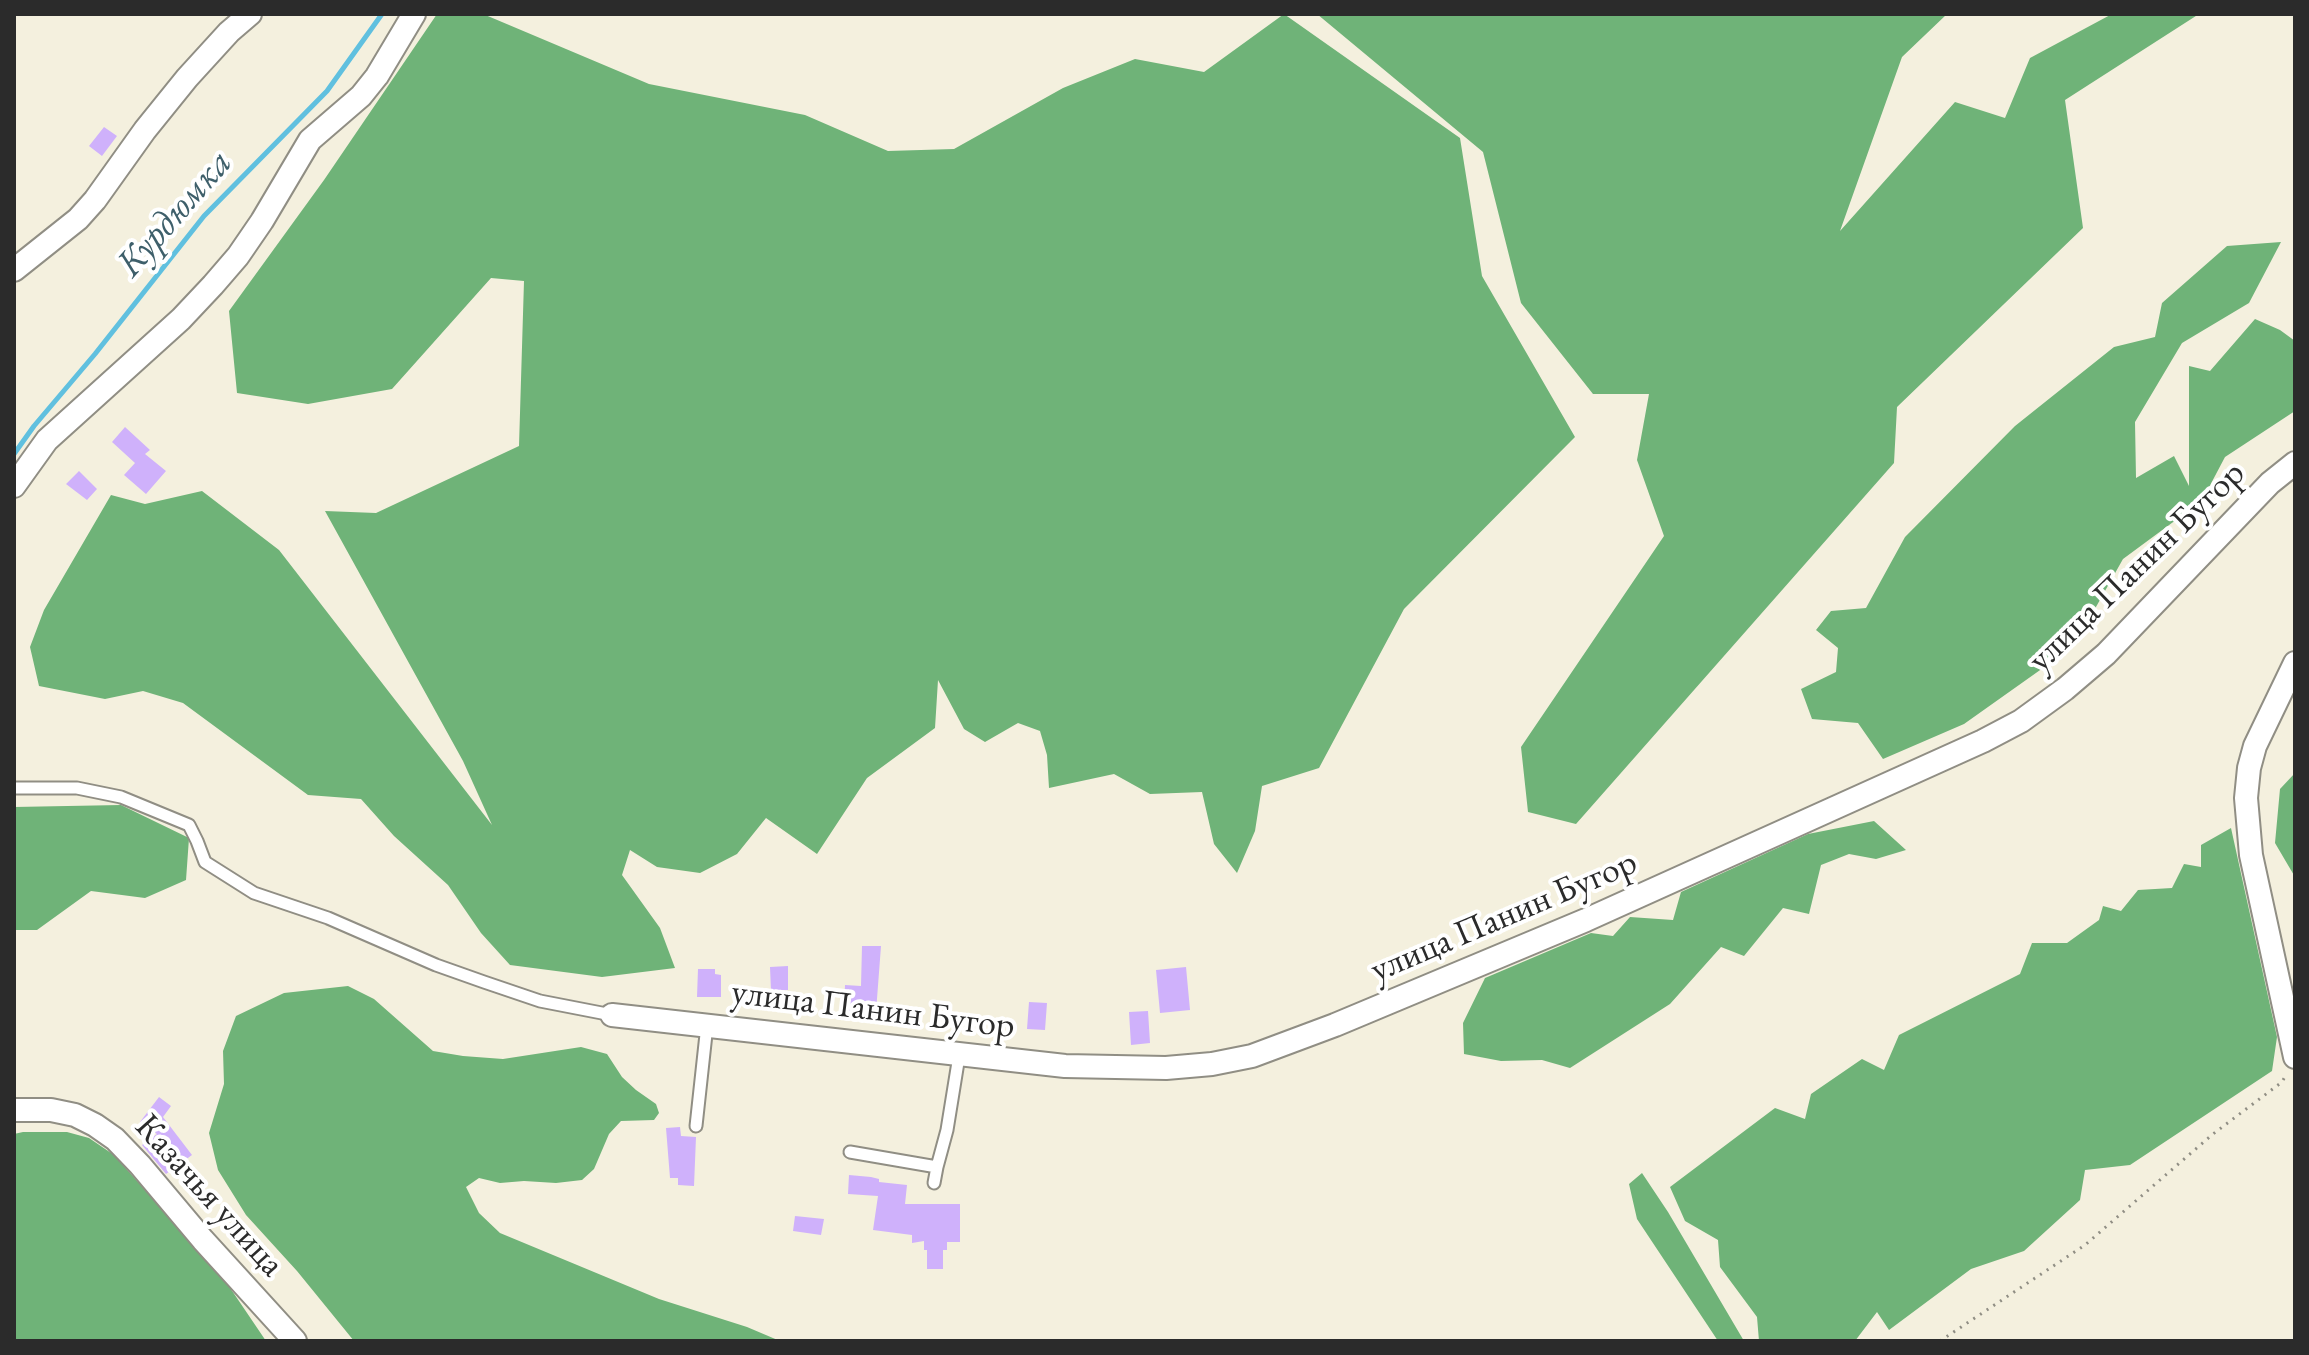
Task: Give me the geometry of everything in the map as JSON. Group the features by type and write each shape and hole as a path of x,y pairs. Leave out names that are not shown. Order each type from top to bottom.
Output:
{"street":[{"path":"14,270 78,219 187,78 250,14"},
{"path":"14,486 47,440 181,319 221,275 262,221 310,140 361,96 377,76 414,14"},
{"name":"улица Панин Бугор","path":"612,1015 1065,1066 1121,1069 1181,1067 1252,1056 1349,1020 1586,920 2021,721 2106,654 2270,483 2295,463"},
{"path":"2292,1064 2251,855 2246,798 2255,746 2295,663"},
{"name":"Казачья улица","path":"14,1110 51,1110 75,1115 115,1139 295,1341"}],"lane":[{"path":"14,788 77,788 121,797 189,825 205,862 254,893 328,918 436,965 484,982 540,1001 612,1015"},
{"path":"696,1126 707,1025"},
{"path":"934,1183 947,1130 959,1056"},
{"path":"850,1152 937,1167"}],"path":[{"path":"1940,1341 2085,1245 2213,1134 2282,1082 2292,1064"}],"green space":[{"path":"437,14 483,14 649,84 805,115 888,151 954,149 1063,88 1135,59 1204,72 1284,14 1460,138 1482,276 1575,437 1404,609 1319,768 1262,786 1255,831 1237,873 1214,844 1202,792 1150,794 1114,774 1049,788 1047,755 1040,731 1018,723 985,742 964,729 938,680 935,728 867,778 817,854 766,818 737,854 700,873 657,867 630,850 622,875 660,928 675,968 602,977 510,965 481,933 448,885 394,836 361,799 308,795 183,703 143,691 105,699 39,686 30,647 44,610 111,495 145,504 202,491 279,550 492,825 463,761 325,511 376,513 519,446 524,281 491,278 392,389 308,404 237,393 229,311 324,180"},
{"path":"1317,14 1947,14 1902,57 1840,231 1955,102 2005,118 2030,58 2112,14 2199,14 2065,100 2083,228 1897,407 1894,463 1576,824 1528,812 1521,747 1664,536 1637,460 1649,394 1593,394 1521,303 1483,152"},
{"path":"2281,242 2249,303 2182,343 2135,422 2136,478 2174,456 2189,486 2189,366 2210,371 2255,319 2280,330 2295,341 2295,411 2225,457 2206,493 2184,514 2123,559 2074,646 1964,724 1883,759 1858,723 1812,719 1801,689 1836,672 1838,648 1816,630 1831,611 1866,608 1905,537 2015,426 2114,347 2155,337 2162,303 2227,246"},
{"path":"2295,773 2295,877 2275,843 2280,789"},
{"path":"121,805 189,838 186,880 145,898 91,891 37,930 14,930 14,807"},
{"path":"1874,821 1906,850 1876,859 1849,854 1821,865 1809,914 1783,908 1744,956 1721,947 1670,1004 1570,1068 1542,1060 1501,1061 1464,1054 1463,1023 1485,978 1591,933 1613,936 1630,917 1673,920 1681,892 1808,834"},
{"path":"2231,828 2277,1037 2272,1071 2130,1165 2085,1170 2080,1200 2024,1251 1971,1269 1889,1330 1877,1312 1855,1341 1759,1341 1757,1317 1720,1267 1718,1240 1685,1221 1670,1187 1775,1108 1805,1119 1811,1094 1862,1059 1884,1070 1899,1035 2020,974 2032,943 2067,943 2099,920 2103,906 2121,911 2138,890 2172,888 2184,864 2201,867 2201,845"},
{"path":"348,986 374,999 433,1051 503,1059 581,1047 607,1054 622,1077 656,1104 659,1113 654,1120 621,1121 609,1134 594,1169 582,1180 500,1183 479,1178 466,1187 479,1213 500,1233 659,1299 747,1327 780,1341 354,1341 246,1215 218,1170 209,1133 224,1084 223,1051 236,1016 284,993"},
{"path":"67,1132 89,1138 114,1155 222,1276 266,1341 14,1341 14,1134"},
{"path":"1642,1173 1744,1341 1718,1341 1637,1219 1629,1184"}],"building":[{"path":"104,127 117,136 102,156 89,146"},
{"path":"125,427 150,450 145,454 166,471 146,494 124,475 135,463 112,442"},
{"path":"79,471 97,489 87,500 66,484"},
{"path":"862,946 881,946 876,1012 844,1011 845,985 861,986"},
{"path":"788,966 788,990 771,991 770,967"},
{"path":"1186,967 1190,1010 1160,1013 1156,970"},
{"path":"698,969 715,969 715,974 721,975 721,997 697,997"},
{"path":"1029,1002 1047,1003 1045,1030 1027,1029"},
{"path":"1148,1011 1150,1043 1131,1045 1129,1012"},
{"path":"159,1097 171,1106 163,1117 192,1155 166,1174 142,1145 157,1134 140,1122"},
{"path":"680,1127 681,1136 696,1137 694,1186 678,1185 678,1178 670,1178 666,1128"},
{"path":"849,1175 907,1185 905,1204 960,1204 960,1242 947,1242 947,1250 943,1250 943,1269 927,1269 924,1241 912,1243 912,1235 873,1230 878,1196 848,1194"},
{"path":"795,1216 824,1219 821,1235 793,1231"}],"waterway":[{"name":"Курдюмка","path":"14,454 204,216 327,91 382,14"}]}
